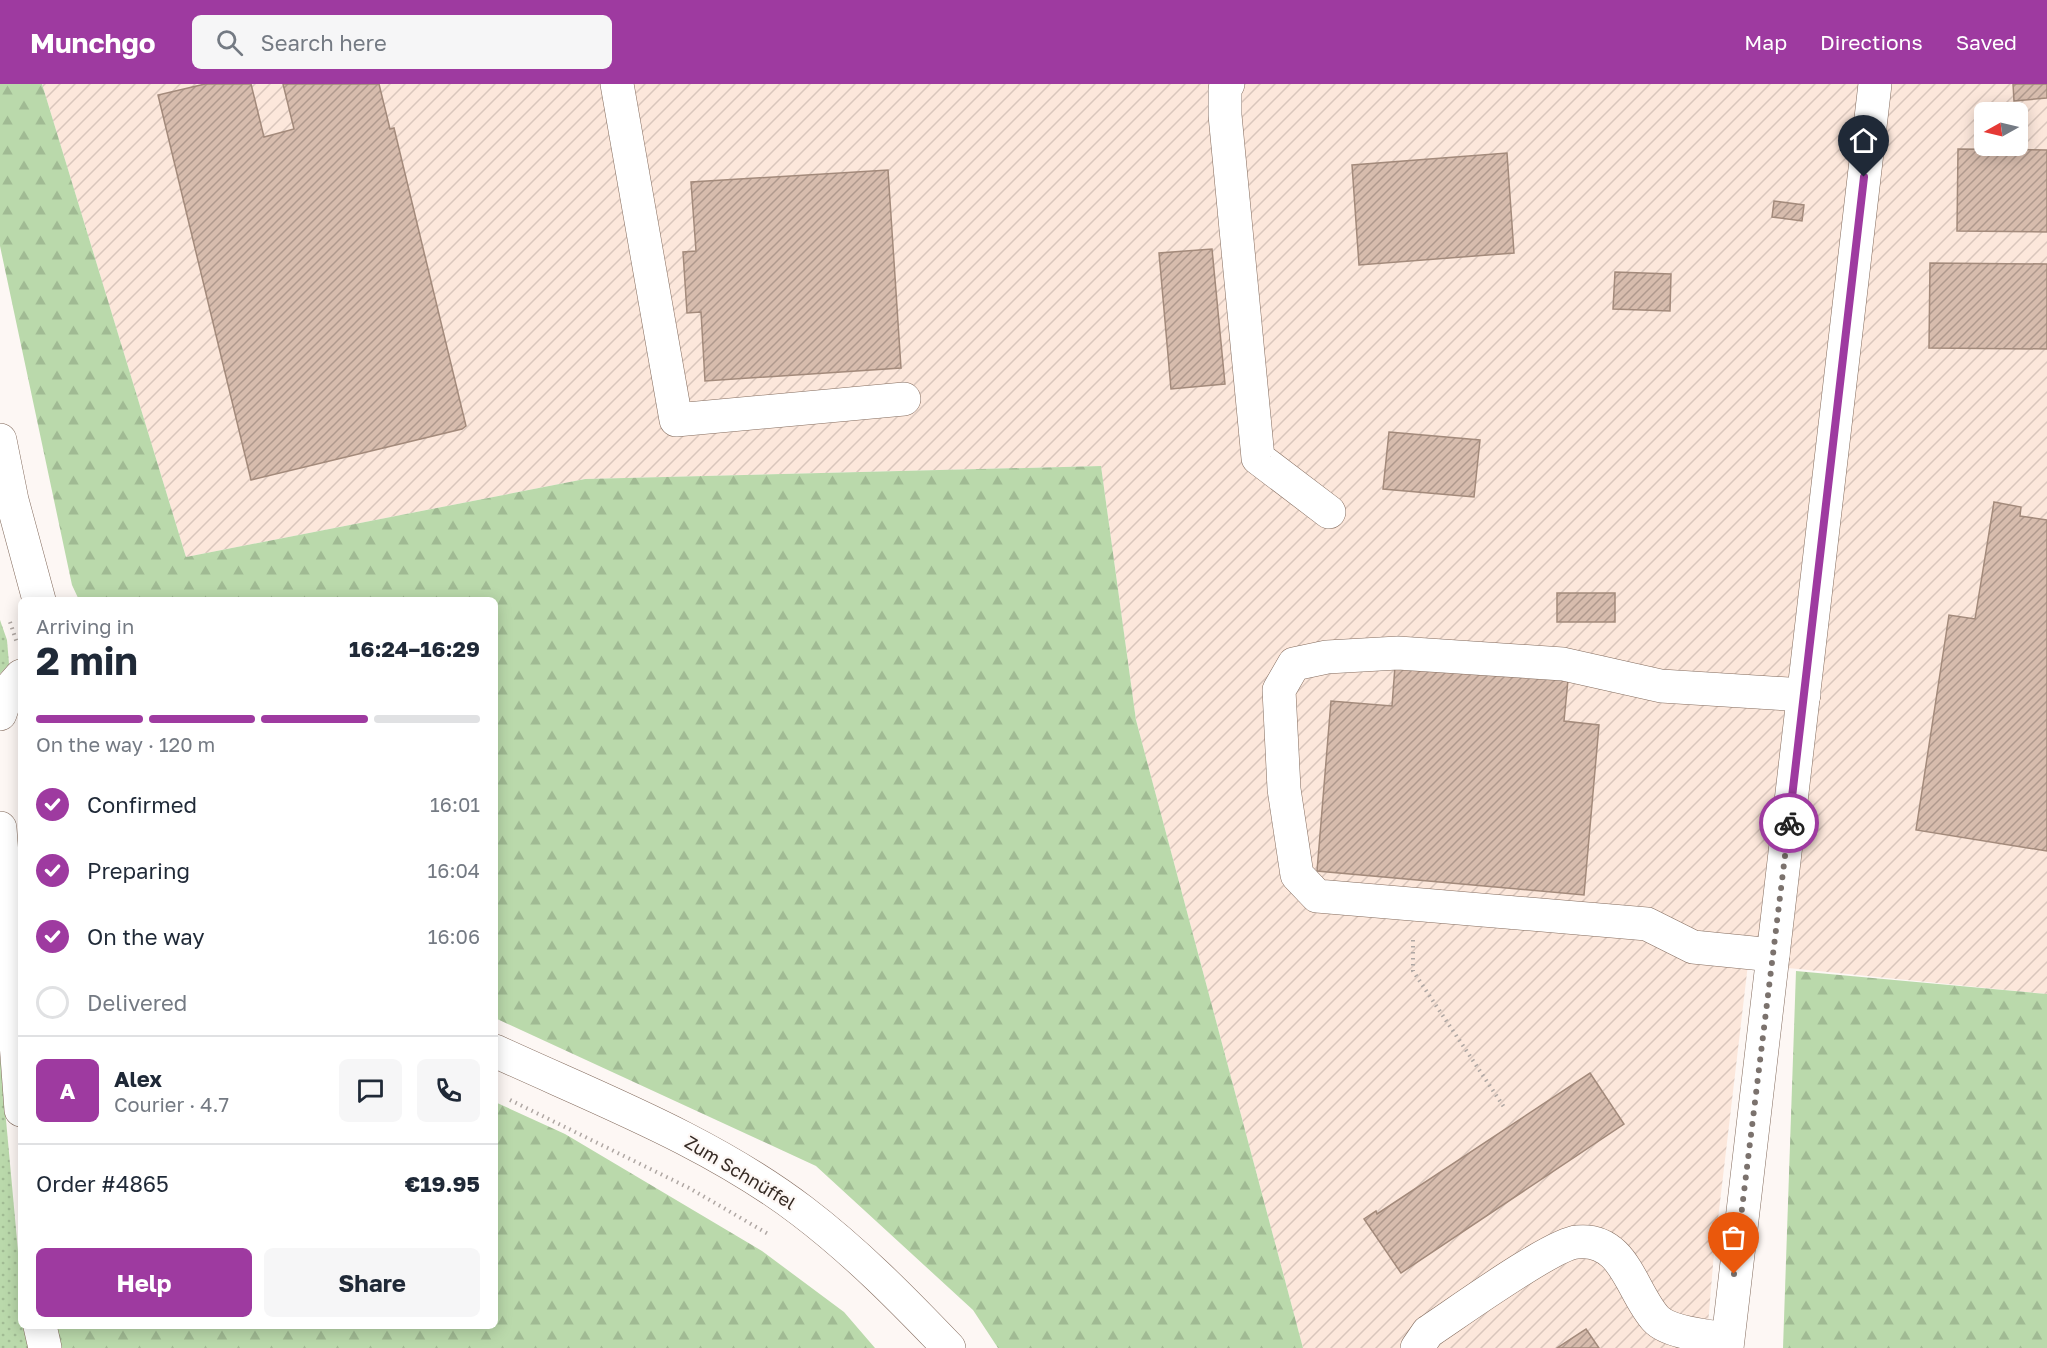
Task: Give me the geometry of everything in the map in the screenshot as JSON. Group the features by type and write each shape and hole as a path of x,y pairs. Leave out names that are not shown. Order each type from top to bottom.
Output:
{"street":[{"path":"617,84 676,420 904,399"},
{"path":"1228,84 1225,89 1225,115 1258,458 1329,512"},
{"path":"1418,1348 1428,1332 1540,1259 1575,1241 1602,1244 1625,1266 1657,1321 1688,1333 1726,1343 1875,84"},
{"path":"0,440 12,500 38,597"},
{"path":"1773,955 1693,947 1647,924 1317,896 1297,875 1284,789 1279,690 1294,664 1327,657 1398,652 1563,664 1661,686 1804,695"},
{"path":"0,714 8,691 18,679"},
{"path":"0,828 18,1070"},
{"name":"Zum Schnüffel","path":"498,1052 700,1146 802,1210 879,1275 949,1348"},
{"path":"41,1329 45,1348"}],"path":[{"path":"1414,904 1413,971 1504,1107"},
{"path":"506,1097 689,1188 771,1235"}],"shaded area":[{"path":"42,84 2047,84 2047,994 1748,964 1714,1253 1706,1348 1303,1348 1136,720 1101,466 585,479 186,557"}],"green space":[{"path":"0,84 42,84 186,557 585,479 1101,466 1136,720 1303,1348 998,1348 973,1310 816,1166 498,1019 498,597 78,597 72,585 0,246"},
{"path":"0,620 7,640 9,664 0,674"},
{"path":"1796,971 2047,994 2047,1348 1783,1348"},
{"path":"0,1054 18,1251 18,1329 32,1329 37,1348 0,1348"},
{"path":"498,1103 565,1134 762,1251 844,1312 875,1348 62,1348 55,1329 498,1329"}],"building":[{"path":"205,84 251,84 264,137 294,129 283,84 379,84 390,129 394,128 466,426 462,429 251,480 158,95"},
{"path":"2013,84 2047,84 2047,98 2014,101"},
{"path":"1958,149 1974,149 1974,156 2028,156 2028,150 2047,150 2047,232 1957,231"},
{"path":"1507,153 1514,253 1359,265 1352,165"},
{"path":"888,170 901,368 705,381 701,312 687,313 683,252 696,251 691,182"},
{"path":"1774,201 1804,205 1802,221 1772,217"},
{"path":"1212,249 1225,384 1171,389 1159,253"},
{"path":"1930,263 2047,264 2047,349 1929,348"},
{"path":"1615,272 1671,274 1670,311 1613,309"},
{"path":"1389,432 1480,440 1474,497 1383,489"},
{"path":"1994,502 2021,507 2020,516 2047,520 2047,851 1916,830 1949,615 1975,619"},
{"path":"1557,593 1615,593 1615,622 1557,622"},
{"path":"1395,666 1568,680 1564,721 1599,725 1584,895 1317,871 1331,701 1392,706"},
{"path":"1590,1073 1624,1124 1401,1273 1364,1219 1376,1211 1377,1214"},
{"path":"1586,1329 1599,1348 1557,1348"}],"way so far":[{"path":"1734,1274 1789,823"}],"route":[{"path":"1789,823 1864,177"}]}
